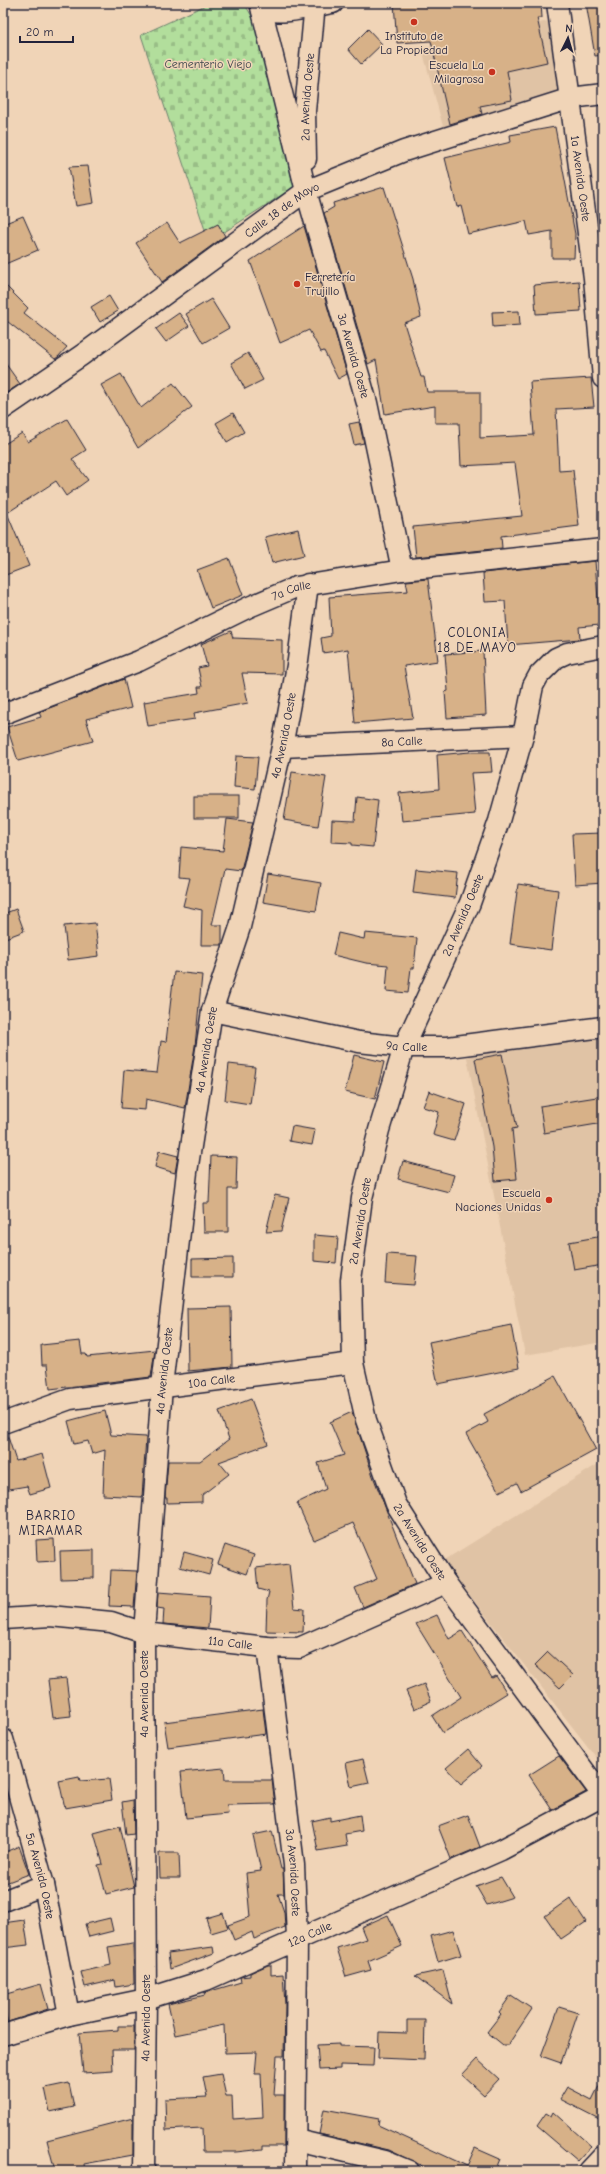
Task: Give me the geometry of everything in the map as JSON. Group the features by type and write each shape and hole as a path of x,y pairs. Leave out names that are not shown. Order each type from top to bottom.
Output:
{"street":[{"name":"1a Avenida Oeste","path":"557,3 571,98 594,278 603,378"},
{"path":"261,6 274,12 292,11 321,4"},
{"name":"2a Avenida Oeste","path":"306,192 305,111 321,4"},
{"name":"3a Avenida Oeste","path":"261,6 306,192 368,403 402,570"},
{"name":"Calle 18 de Mayo","path":"3,409 82,355 306,192 404,151 571,98 603,94"},
{"name":"7a Calle","path":"3,714 139,661 249,607 308,584 402,570 603,549"},
{"name":"4a Avenida Oeste","path":"144,2171 146,1999 144,1633 162,1386 186,1179 212,1011 240,927 282,747 298,660 308,584"},
{"name":"2a Avenida Oeste","path":"603,646 567,653 547,666 533,686 522,736 499,821 470,903 404,1047 379,1130 362,1198 351,1280 353,1363 366,1420 396,1504 446,1583 603,1796"},
{"name":"8a Calle","path":"282,747 522,736"},
{"name":"9a Calle","path":"212,1011 360,1042 404,1047 448,1047 603,1027"},
{"name":"10a Calle","path":"3,1423 70,1399 162,1386 353,1363"},
{"name":"11a Calle","path":"3,1619 50,1616 111,1622 144,1633 267,1647 299,1648 446,1583"},
{"name":"3a Avenida Oeste","path":"267,1647 294,1865 298,1939 295,2020 295,2171"},
{"name":"5a Avenida Oeste","path":"3,1739 44,1885 69,2015"},
{"name":"12a Calle","path":"3,2035 69,2015 146,1999 206,1980 501,1850 603,1796"},
{"path":"3,1901 44,1885"},
{"path":"296,2140 385,2162 409,2171"},
{"path":"589,2171 603,2156"}],"shaded area":[{"name":"Escuela La Milagrosa","path":"548,21 559,94 444,130 422,49"},
{"name":"Escuela Naciones Unidas","path":"603,1036 603,1342 525,1355 467,1057"},
{"path":"603,1461 603,1766 443,1561"}],"green space":[{"name":"Cementerio Viejo","path":"210,3 244,3 253,18 294,187 209,242 141,35"}],"building":[{"path":"394,3 541,3 542,18 537,18 547,62 507,71 512,100 480,106 482,114 450,124 431,41 397,43"},
{"path":"586,3 603,3 603,55 595,56"},
{"path":"368,29 382,44 361,64 348,49"},
{"path":"555,127 575,234 574,258 552,258 552,231 529,235 526,221 468,234 461,206 457,207 445,158 511,142 510,135"},
{"path":"88,166 94,203 76,206 69,167"},
{"path":"384,187 413,279 421,317 404,323 421,377 424,377 427,392 480,392 480,438 534,435 530,382 591,378 594,407 556,409 559,471 573,470 579,526 501,536 502,548 416,557 413,527 522,516 515,463 461,466 459,423 435,423 435,406 385,414 376,360 368,364 324,213 334,207 333,203"},
{"path":"23,216 38,250 3,265 3,224"},
{"path":"167,223 180,243 218,224 225,236 162,282 136,243"},
{"path":"304,226 347,374 338,379 324,351 321,352 309,330 280,343 250,261"},
{"path":"579,281 581,311 536,314 534,285"},
{"path":"3,283 28,308 24,313 67,347 58,357 55,359 3,318"},
{"path":"109,296 118,311 100,322 91,307"},
{"path":"211,299 229,328 203,343 186,314"},
{"path":"519,311 520,325 493,327 492,312"},
{"path":"179,313 189,326 166,342 156,329"},
{"path":"248,353 263,380 245,389 231,363"},
{"path":"3,360 20,384 3,395"},
{"path":"121,374 141,408 173,383 192,407 138,448 101,385"},
{"path":"233,413 244,432 227,442 216,423"},
{"path":"67,419 86,450 72,459 88,480 66,496 56,481 7,513 29,566 3,576 3,445 22,433 28,442"},
{"path":"359,422 364,443 354,445 349,424"},
{"path":"298,529 304,555 272,563 265,537"},
{"path":"229,558 243,595 211,608 197,570"},
{"path":"595,561 600,625 579,627 580,639 508,645 505,601 485,602 483,573"},
{"path":"428,579 438,661 404,666 413,718 355,723 348,649 323,653 321,638 331,636 329,597 408,591 406,581"},
{"path":"231,631 233,638 282,640 282,674 242,673 248,703 194,713 195,719 148,726 144,702 199,693 198,687 202,687 198,668 207,666 201,644"},
{"path":"483,651 486,715 447,718 445,692 448,691 445,654"},
{"path":"124,679 131,708 86,719 93,741 18,761 7,727 41,717 39,712"},
{"path":"490,752 492,772 471,773 475,814 402,821 399,793 439,789 437,755"},
{"path":"236,756 258,757 255,789 234,787"},
{"path":"292,772 326,777 318,826 284,820"},
{"path":"194,796 239,796 239,818 194,818"},
{"path":"357,797 378,800 373,847 352,845 352,843 331,842 332,820 355,821"},
{"path":"227,819 253,822 241,871 225,869 212,925 222,925 222,945 201,945 202,910 183,906 190,878 179,877 181,847 223,851"},
{"path":"603,833 603,883 575,885 572,834"},
{"path":"416,869 458,873 455,898 413,893"},
{"path":"268,874 321,883 316,911 263,902"},
{"path":"518,884 558,890 551,950 510,944"},
{"path":"16,909 24,931 3,939 3,914"},
{"path":"95,923 99,956 68,960 64,926"},
{"path":"338,933 364,939 365,933 417,938 414,968 411,968 408,993 386,991 388,965 366,963 333,955"},
{"path":"174,972 202,975 195,1046 185,1108 146,1099 145,1110 121,1108 124,1070 157,1073 161,1041 166,1042"},
{"path":"502,1054 517,1128 512,1129 517,1179 495,1181 492,1147 475,1059"},
{"path":"354,1055 384,1062 375,1099 345,1092"},
{"path":"229,1064 255,1067 250,1104 225,1100"},
{"path":"429,1091 466,1104 454,1141 433,1135 439,1112 423,1107"},
{"path":"603,1096 603,1123 544,1133 540,1106"},
{"path":"292,1126 315,1130 312,1145 289,1141"},
{"path":"159,1151 178,1156 175,1173 155,1167"},
{"path":"211,1156 237,1157 236,1189 228,1189 228,1232 204,1232 203,1203 209,1203"},
{"path":"403,1161 454,1175 449,1192 398,1179"},
{"path":"275,1195 289,1198 281,1231 266,1232"},
{"path":"314,1235 338,1237 336,1263 314,1261"},
{"path":"603,1236 603,1265 574,1270 569,1242"},
{"path":"387,1254 417,1256 414,1285 385,1283"},
{"path":"233,1258 233,1277 192,1277 192,1259"},
{"path":"231,1307 232,1367 188,1371 187,1308"},
{"path":"511,1325 519,1368 438,1384 429,1342"},
{"path":"80,1341 82,1354 86,1354 87,1357 155,1350 151,1377 50,1389 47,1365 42,1365 41,1345"},
{"path":"555,1376 596,1450 521,1491 517,1483 499,1492 466,1434 488,1422 484,1414"},
{"path":"251,1399 268,1444 219,1462 229,1474 202,1495 202,1502 167,1503 167,1498 165,1498 168,1461 200,1461 229,1439 219,1411"},
{"path":"105,1411 111,1435 146,1437 142,1497 103,1495 105,1450 92,1454 88,1441 74,1444 68,1421"},
{"path":"352,1412 373,1476 415,1584 363,1607 355,1588 377,1579 353,1523 314,1540 297,1503 326,1489 318,1463 344,1455 330,1422"},
{"path":"3,1434 7,1434 16,1461 42,1454 51,1488 30,1494 27,1486 3,1490"},
{"path":"54,1539 55,1561 37,1562 36,1540"},
{"path":"225,1545 254,1555 247,1574 218,1564"},
{"path":"94,1550 94,1578 61,1579 60,1551"},
{"path":"184,1552 213,1560 209,1575 180,1567"},
{"path":"289,1564 294,1608 304,1609 303,1632 266,1631 267,1600 269,1592 258,1589 256,1568"},
{"path":"111,1570 137,1571 134,1607 109,1606"},
{"path":"158,1592 210,1596 208,1628 163,1624 164,1609 157,1608"},
{"path":"437,1615 449,1639 462,1631 492,1678 496,1676 507,1693 443,1733 432,1716 461,1697 416,1624"},
{"path":"548,1652 573,1675 560,1688 535,1665"},
{"path":"66,1678 71,1716 53,1718 48,1680"},
{"path":"424,1684 431,1701 414,1709 406,1691"},
{"path":"263,1709 266,1734 168,1747 164,1722"},
{"path":"468,1749 482,1766 461,1784 446,1768"},
{"path":"559,1756 586,1792 552,1810 529,1775"},
{"path":"363,1759 369,1783 351,1787 346,1763"},
{"path":"224,1768 225,1780 272,1780 275,1804 227,1805 228,1814 186,1818 181,1772"},
{"path":"79,1777 80,1781 109,1779 112,1800 65,1808 59,1781"},
{"path":"133,1800 134,1834 126,1835 122,1802"},
{"path":"360,1815 362,1831 345,1834 347,1846 318,1851 312,1821 330,1817 330,1821"},
{"path":"468,1815 480,1847 451,1859 438,1826"},
{"path":"120,1826 134,1887 106,1894 98,1865 103,1864 94,1833"},
{"path":"272,1831 281,1869 283,1869 284,1894 278,1894 284,1912 285,1927 254,1939 252,1932 234,1940 228,1925 250,1917 246,1873 261,1871 253,1835"},
{"path":"19,1846 29,1874 3,1884 3,1853"},
{"path":"159,1853 179,1853 180,1878 160,1878"},
{"path":"501,1877 513,1897 487,1905 476,1886"},
{"path":"570,1898 586,1922 561,1939 545,1916"},
{"path":"223,1913 228,1928 211,1933 206,1918"},
{"path":"388,1915 402,1946 368,1961 371,1970 346,1977 337,1948 366,1939 361,1927"},
{"path":"110,1918 113,1931 89,1937 85,1924"},
{"path":"24,1920 28,1945 3,1948 3,1923"},
{"path":"453,1930 461,1955 438,1962 431,1936"},
{"path":"133,1943 134,1984 116,1987 115,1980 85,1987 81,1972 111,1965 108,1947"},
{"path":"213,1947 214,1953 170,1969 168,1953"},
{"path":"271,1965 271,1975 283,1974 285,2005 284,2056 277,2056 274,2095 284,2095 284,2146 263,2146 263,2149 236,2152 203,2152 202,2128 166,2130 165,2099 207,2097 203,2077 221,2074 226,2096 232,2096 233,2119 263,2117 261,2074 255,2074 257,2052 225,2053 224,2025 175,2035 168,2004 205,1995 204,1993 241,1982 240,1977 250,1976 250,1973"},
{"path":"443,1970 452,2004 415,1976"},
{"path":"41,1984 48,2009 8,2022 3,2006 3,1995"},
{"path":"511,1995 532,2009 508,2045 503,2045 487,2032 501,2014 499,2012"},
{"path":"559,2007 578,2013 561,2063 541,2056"},
{"path":"407,2020 425,2020 424,2060 378,2058 379,2032 407,2033"},
{"path":"118,2026 134,2026 134,2050 112,2050 113,2071 83,2073 79,2033 118,2030"},
{"path":"339,2044 339,2046 374,2047 373,2066 340,2065 340,2069 319,2070 317,2045"},
{"path":"477,2059 499,2079 484,2095 462,2075"},
{"path":"603,2078 603,2121 560,2099 567,2087 592,2100"},
{"path":"69,2083 74,2107 50,2112 45,2088"},
{"path":"324,2109 379,2119 378,2125 467,2166 475,2148 500,2159 495,2171 433,2171 389,2150 319,2134"},
{"path":"553,2112 591,2146 578,2161 537,2126 546,2113 551,2116"},
{"path":"133,2118 133,2155 84,2164 85,2171 55,2171 47,2140"}],"place":[{"name":"Instituto de La Propiedad","path":"414,22"},
{"name":"Escuela La Milagrosa","path":"492,72"},
{"name":"Ferretería Trujillo","path":"297,284"},
{"name":"Escuela Naciones Unidas","path":"549,1200"}],"district":[{"name":"COLONIA 18 DE MAYO","path":"477,640"},
{"name":"BARRIO MIRAMAR","path":"51,1522"}]}
